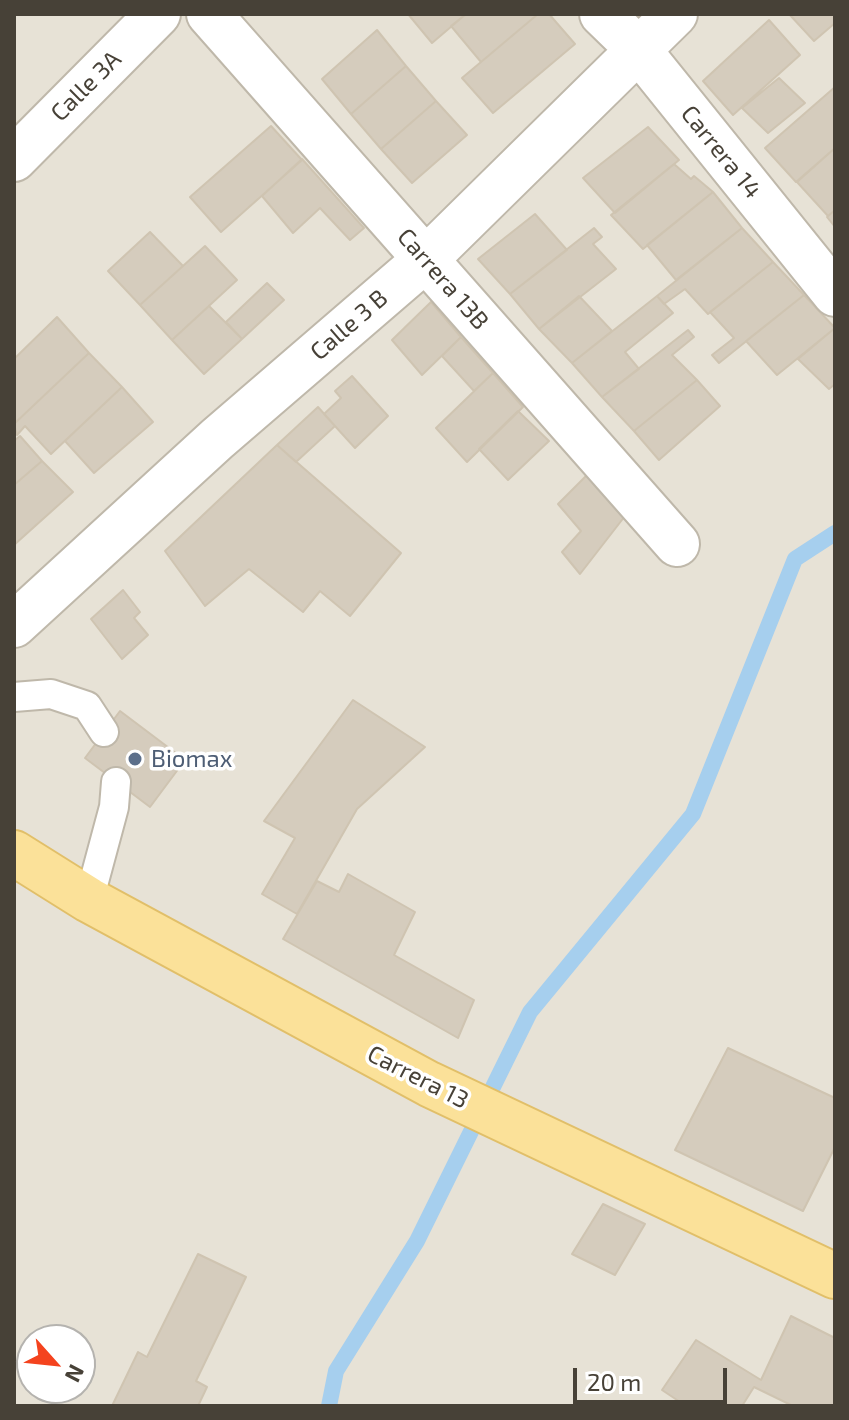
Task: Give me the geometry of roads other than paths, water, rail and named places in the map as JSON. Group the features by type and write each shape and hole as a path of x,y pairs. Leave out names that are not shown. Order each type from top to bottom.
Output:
{"main road":[{"name":"Carrera 13","path":"14,853 89,900 429,1084 835,1276"}],"street":[{"name":"Calle 3A","path":"16,148 158,14"},
{"name":"Carrera 13B","path":"209,14 677,544"},
{"name":"Carrera 14","path":"602,14 637,48 835,294"},
{"name":"Calle 3 B","path":"14,625 217,439 426,259 637,48 675,14"}],"lane":[{"path":"14,697 51,694 87,706 104,732"},
{"path":"89,900 114,807 116,782"}],"waterway":[{"path":"329,1406 336,1371 417,1241 530,1012 693,814 795,559 835,533"}],"place":[{"name":"Biomax","path":"135,759"}]}
